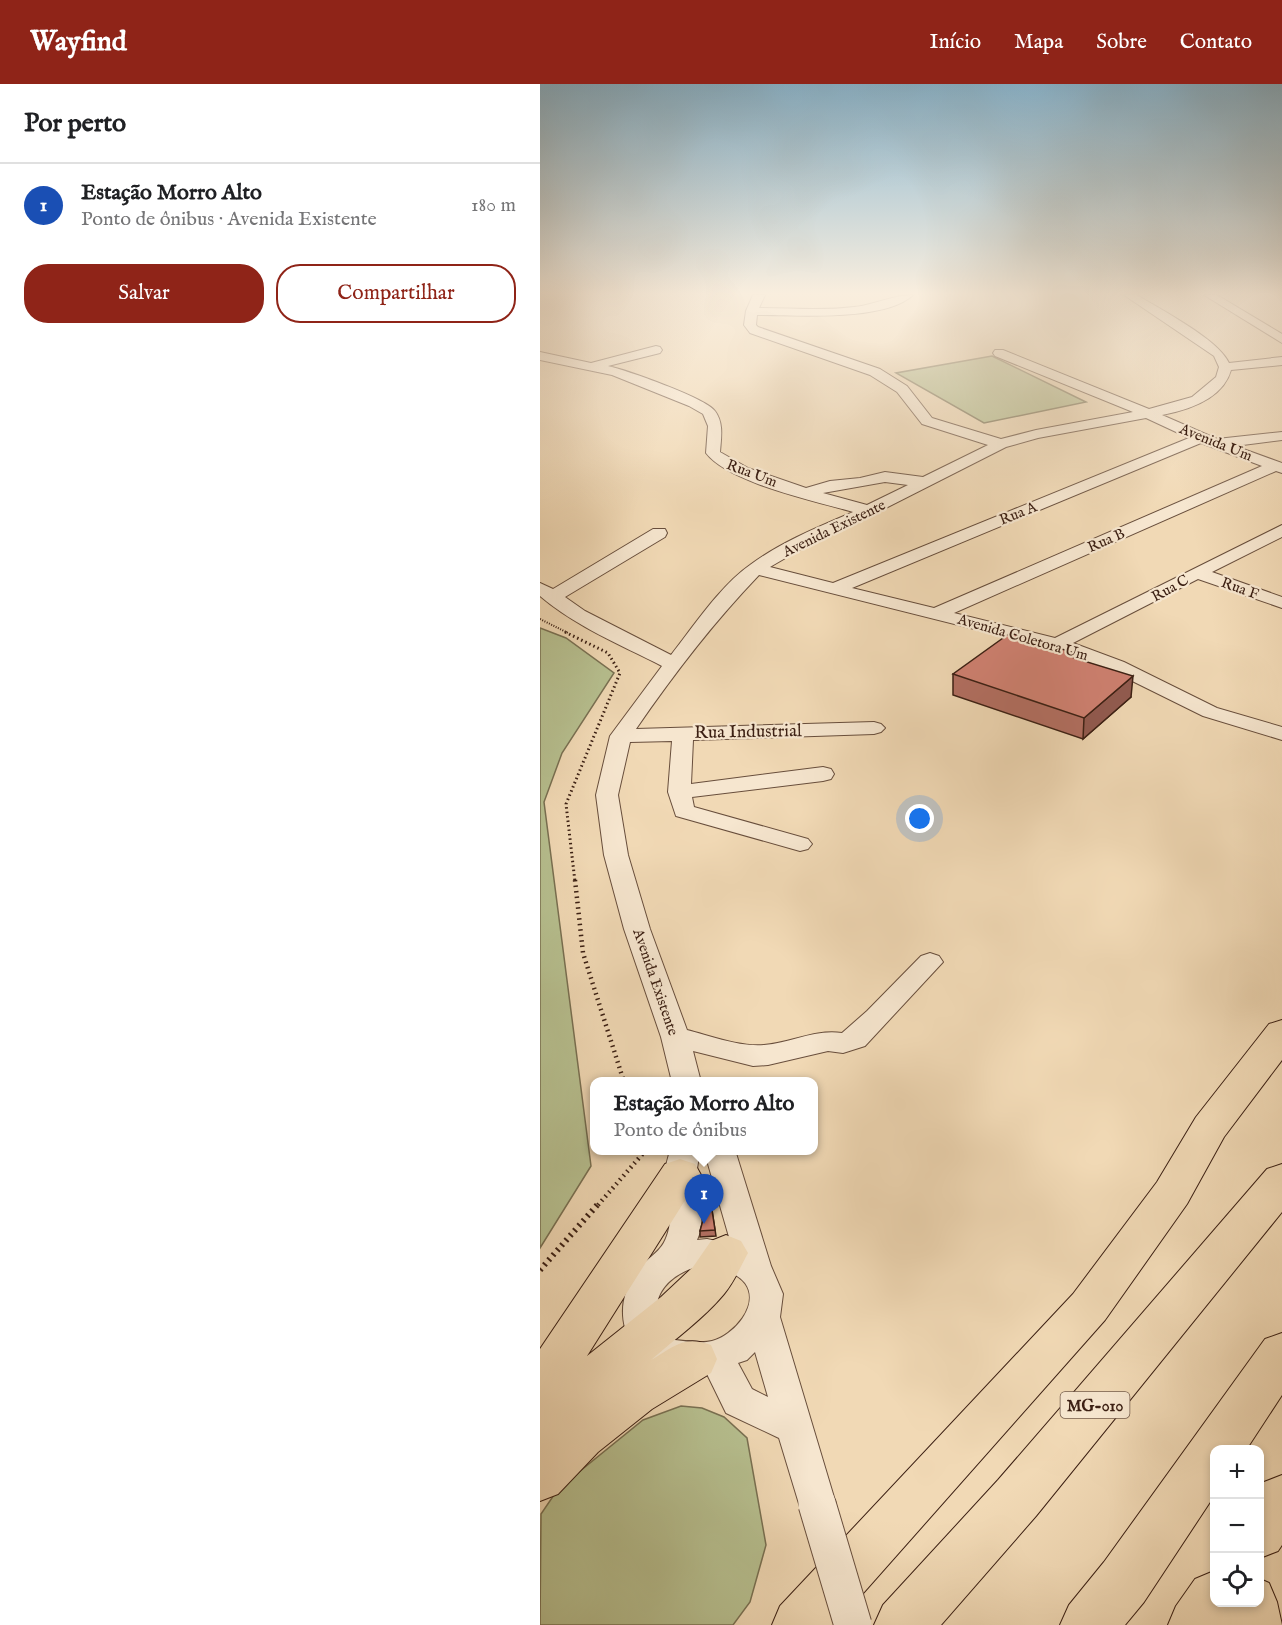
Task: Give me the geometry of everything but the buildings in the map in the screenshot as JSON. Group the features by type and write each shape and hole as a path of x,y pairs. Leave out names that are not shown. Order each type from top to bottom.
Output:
{"highway":[{"name":"MG-010","path":"903,1625 1017,1498 1282,1181"},
{"path":"1219,1445 1282,1354"},
{"path":"1089,1625 1124,1582 1210,1458"}],"main road":[{"path":"800,1625 1089,1307 1172,1193 1210,1127 1282,1033"},
{"path":"540,1389 683,1163"},
{"path":"540,1423 646,1337 709,1280 740,1262"},
{"path":"540,1477 581,1436 634,1394 705,1358"},
{"path":"1264,1527 1282,1499"},
{"path":"1195,1625 1210,1605"},
{"path":"1251,1607 1255,1625"}],"street":[{"name":"Rua Um","path":"596,367 616,372 694,403 709,412 715,426 713,453 722,462 742,472 868,511"},
{"path":"860,367 875,372 902,389 927,421 1001,444"},
{"name":"Avenida Um","path":"1034,367 1151,414 1201,438 1278,467"},
{"name":"Avenida Existente","path":"686,1077 675,1037 637,929 616,855 607,795 621,736 678,658 723,602 755,569 807,538 868,511 1001,444 1036,434 1151,414 1197,400 1210,391 1222,378 1225,367"},
{"path":"1217,443 1282,436"},
{"name":"Rua A","path":"836,588 1201,438"},
{"path":"1252,438 1282,448"},
{"name":"Rua B","path":"938,613 1278,467"},
{"path":"808,493 830,486 861,483 885,477 925,482"},
{"name":"Rua C","path":"1057,644 1282,530"},
{"path":"545,593 592,575 659,533"},
{"name":"Avenida Coletora Um","path":"755,569 1057,644 1117,666 1210,712 1282,734"},
{"name":"Rua F","path":"1197,573 1282,603"},
{"path":"545,593 585,619 678,658"},
{"name":"Rua Industrial","path":"621,736 874,728"},
{"path":"682,733 679,792 684,811 800,844"},
{"path":"679,792 823,774"},
{"path":"675,1037 753,1056 828,1041 843,1043 855,1039 878,1018 930,962"},
{"path":"720,1155 740,1262"},
{"path":"672,1261 686,1227 683,1163"},
{"path":"698,1253 740,1262 764,1283 767,1300 763,1318 752,1335 744,1342 736,1348 705,1358 666,1353 646,1337 638,1317 640,1296 652,1276 672,1261 698,1253"},
{"path":"763,1318 853,1625"},
{"path":"705,1358 739,1401 793,1426"}],"path":[{"path":"540,1270 642,1155"}],"green space":[{"path":"930,367 1014,367 1086,402 984,423 896,373"},
{"path":"540,628 566,638 614,673 562,753 544,802 591,1166 540,1248"},
{"path":"681,1406 702,1408 724,1417 747,1438 766,1545 750,1602 733,1625 540,1625 541,1514 558,1489 643,1420"}],"place":[{"name":"Estação Morro Alto","path":"704,1224"}]}
